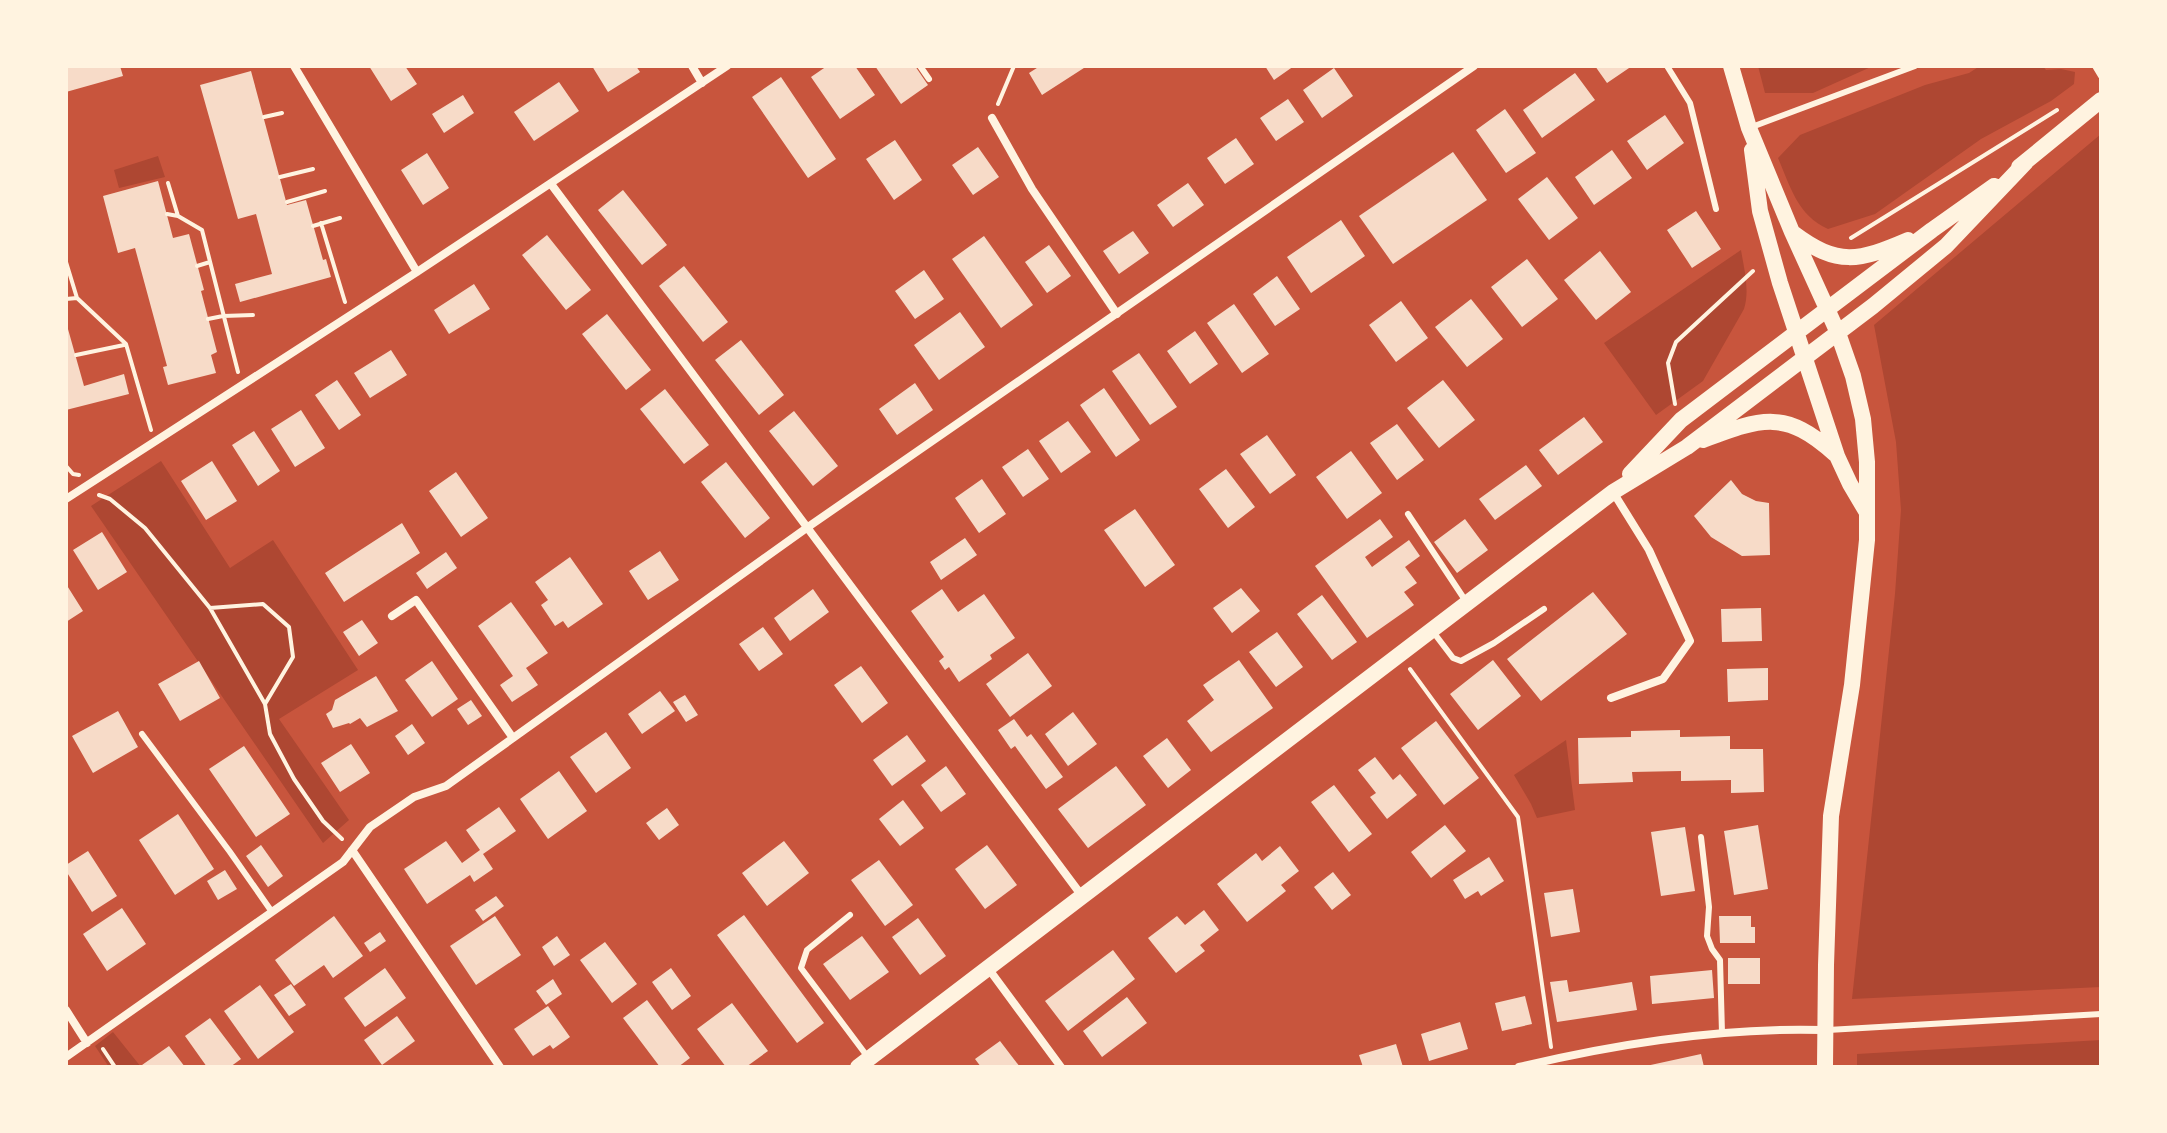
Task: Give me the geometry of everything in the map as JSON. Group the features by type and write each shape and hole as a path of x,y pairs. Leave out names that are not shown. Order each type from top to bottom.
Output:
{"main road":[{"path":"1731,66 1749,128 1838,333 1853,376 1863,419 1867,462 1867,540 1852,685 1831,816 1825,1067"},
{"path":"1613,492 1681,420 2026,162 2101,100"},
{"path":"1749,128 1760,211 1804,357 1837,456 1867,513"},
{"path":"864,1063 1613,492 1687,447 1838,333 1946,246 2026,162"},
{"path":"1792,232 1810,246 1828,254 1851,258 1883,250 1932,230"},
{"path":"1687,447 1738,427 1770,422 1804,429 1837,456"}],"street":[{"path":"294,66 417,272"},
{"path":"692,66 702,83"},
{"path":"66,499 417,272 727,66"},
{"path":"66,1057 343,862 370,827 414,797 446,786 808,527 1474,66"},
{"path":"992,118 1032,189 1117,314"},
{"path":"551,184 1082,896"},
{"path":"1611,698 1663,679 1690,641 1649,550 1613,492"},
{"path":"392,616 416,600 513,738"},
{"path":"352,850 500,1067"},
{"path":"988,968 1061,1067"},
{"path":"66,1010 91,1040"},
{"path":"1519,1067 1636,1042 1722,1033 1824,1030"}],"lane":[{"path":"920,66 929,79"},
{"path":"1667,66 1690,103 1716,209"},
{"path":"1749,128 1915,66"},
{"path":"2095,66 2101,76"},
{"path":"1408,514 1467,603"},
{"path":"1431,630 1453,658 1461,661 1544,609"},
{"path":"142,734 272,912"},
{"path":"1701,837 1709,907 1707,936 1720,960 1722,1033"},
{"path":"850,915 807,950 801,968 864,1063"},
{"path":"1824,1030 2101,1014"}],"path":[{"path":"992,118 1014,66"},
{"path":"1847,242 1855,234 2058,109"},
{"path":"264,117 282,113"},
{"path":"280,177 313,169"},
{"path":"168,183 178,216"},
{"path":"287,202 325,191"},
{"path":"167,214 178,216 202,230 240,386"},
{"path":"313,226 340,218"},
{"path":"321,223 345,302"},
{"path":"66,262 77,298 126,344 152,432"},
{"path":"197,266 210,262"},
{"path":"1681,420 1676,409 1668,363 1676,342 1753,271"},
{"path":"66,299 77,298"},
{"path":"208,319 253,315"},
{"path":"76,355 126,344"},
{"path":"66,466 73,474 81,475"},
{"path":"99,495 110,499 145,528 210,608 265,704 270,734 294,779 323,821 352,850"},
{"path":"210,608 263,604 289,627 293,657 265,704"},
{"path":"1400,654 1518,817 1553,1059"},
{"path":"91,1040 115,1067"}],"shaded area":[{"path":"1758,66 1873,66 1813,93 1765,93"},
{"path":"1980,66 2061,69 2075,72 2074,84 2051,101 1981,139 1875,214 1828,229 1802,208 1778,158 1800,135 1925,85 1969,73"},
{"path":"2101,134 2101,987 1852,999 1895,594 1901,510 1896,442 1874,325"},
{"path":"158,156 165,177 119,188 114,170"},
{"path":"1741,250 1746,287 1744,309 1703,381 1656,415 1604,343"},
{"path":"161,461 230,568 273,540 358,670 279,719 349,820 323,843 91,506"},
{"path":"1566,740 1575,810 1537,818 1514,775"},
{"path":"113,1032 141,1067 109,1067 95,1046"},
{"path":"2101,1040 2101,1067 1857,1067 1857,1054"}],"building":[{"path":"66,66 120,66 123,76 66,92"},
{"path":"369,66 405,66 417,84 391,101"},
{"path":"592,66 636,66 640,72 608,92"},
{"path":"827,66 855,66 875,95 840,119 811,77"},
{"path":"875,66 915,66 928,85 901,104"},
{"path":"1040,66 1087,66 1042,95 1029,73"},
{"path":"1265,66 1294,66 1274,80"},
{"path":"1595,66 1632,66 1607,83"},
{"path":"1334,68 1353,96 1322,118 1303,90"},
{"path":"251,71 287,205 306,200 331,277 240,302 235,284 272,274 256,214 238,219 200,85"},
{"path":"1575,73 1595,100 1542,138 1523,110"},
{"path":"781,77 836,159 808,178 752,97"},
{"path":"559,82 579,111 534,141 514,112"},
{"path":"463,95 474,113 444,133 432,114"},
{"path":"1288,99 1304,122 1276,141 1260,118"},
{"path":"1505,109 1536,153 1506,173 1476,130"},
{"path":"1665,115 1684,143 1647,170 1627,141"},
{"path":"1236,138 1254,164 1225,184 1207,158"},
{"path":"895,140 922,180 894,200 866,159"},
{"path":"978,147 999,177 973,195 952,165"},
{"path":"1612,150 1632,178 1594,205 1575,177"},
{"path":"1453,152 1487,200 1393,264 1359,216"},
{"path":"427,153 449,188 423,205 401,170"},
{"path":"1547,177 1578,218 1549,240 1518,199"},
{"path":"158,181 173,238 189,234 217,352 211,355 216,373 168,385 163,367 167,366 135,248 118,253 103,196"},
{"path":"1188,183 1204,205 1173,227 1157,205"},
{"path":"623,190 667,245 642,265 598,210"},
{"path":"1696,211 1721,249 1692,268 1667,230"},
{"path":"1341,220 1365,256 1311,293 1287,257"},
{"path":"1133,231 1149,253 1119,274 1103,251"},
{"path":"547,235 591,290 566,310 522,255"},
{"path":"984,236 1033,305 1001,328 952,259"},
{"path":"1049,245 1071,276 1047,293 1025,262"},
{"path":"1600,251 1631,292 1596,320 1564,280"},
{"path":"1527,259 1558,299 1522,327 1491,287"},
{"path":"684,266 728,322 703,342 659,286"},
{"path":"924,270 944,299 915,319 895,291"},
{"path":"1277,276 1300,309 1275,326 1253,294"},
{"path":"474,284 490,309 449,334 434,310"},
{"path":"1471,299 1503,339 1467,367 1435,327"},
{"path":"1401,301 1428,338 1396,362 1369,325"},
{"path":"1234,304 1269,354 1242,373 1207,323"},
{"path":"960,312 985,347 939,380 914,345"},
{"path":"607,314 651,370 626,390 582,334"},
{"path":"66,322 84,386 124,374 129,394 66,410"},
{"path":"1195,331 1218,364 1190,384 1167,351"},
{"path":"741,340 784,395 759,415 715,360"},
{"path":"391,350 407,375 370,398 354,373"},
{"path":"1139,353 1177,407 1150,425 1112,371"},
{"path":"337,380 361,415 339,430 315,395"},
{"path":"1443,380 1475,420 1439,448 1407,408"},
{"path":"915,383 933,410 897,435 879,409"},
{"path":"1104,388 1140,440 1116,457 1080,405"},
{"path":"665,389 709,445 684,464 640,409"},
{"path":"301,410 325,448 295,467 271,429"},
{"path":"794,411 838,466 813,486 769,431"},
{"path":"1584,417 1603,442 1558,475 1539,450"},
{"path":"1068,421 1091,452 1061,473 1039,441"},
{"path":"1397,424 1424,460 1397,480 1370,443"},
{"path":"254,431 280,471 258,486 232,445"},
{"path":"1267,435 1296,475 1270,494 1240,454"},
{"path":"1028,449 1049,479 1023,497 1002,467"},
{"path":"1351,451 1382,493 1347,519 1316,477"},
{"path":"212,461 237,501 206,520 181,481"},
{"path":"726,462 770,518 745,538 701,482"},
{"path":"1526,465 1542,486 1495,520 1479,499"},
{"path":"1226,469 1255,507 1228,528 1199,489"},
{"path":"456,472 488,518 461,537 429,491"},
{"path":"982,479 1006,514 979,533 955,498"},
{"path":"1731,480 1742,494 1769,503 1770,555 1742,556 1711,537 1694,516"},
{"path":"1135,509 1175,565 1145,587 1104,530"},
{"path":"1380,519 1393,537 1365,557 1372,567 1409,540 1420,556 1405,567 1417,583 1404,592 1414,605 1367,638 1315,566"},
{"path":"1465,519 1488,550 1457,573 1434,542"},
{"path":"402,523 420,553 344,602 325,573"},
{"path":"102,532 127,572 98,590 73,550"},
{"path":"965,538 977,555 941,580 930,562"},
{"path":"660,551 679,580 648,600 629,571"},
{"path":"446,552 457,568 427,589 416,573"},
{"path":"570,557 603,604 568,628 563,621 555,626 541,605 548,600 535,582"},
{"path":"66,584 83,611 66,622"},
{"path":"1241,588 1260,611 1232,633 1213,608"},
{"path":"813,589 829,612 790,641 774,618"},
{"path":"942,589 958,612 984,594 1015,638 959,682 949,667 945,670 939,661 944,657 911,611"},
{"path":"1593,592 1627,634 1541,701 1507,659"},
{"path":"1322,595 1357,642 1332,660 1297,614"},
{"path":"511,602 548,653 526,668 538,685 512,702 500,685 513,676 478,626"},
{"path":"1761,608 1762,641 1722,642 1721,609"},
{"path":"362,620 378,643 359,656 343,632"},
{"path":"763,627 783,654 759,671 739,644"},
{"path":"1277,632 1303,667 1276,687 1249,652"},
{"path":"1028,653 1052,686 1010,717 986,684"},
{"path":"1239,660 1273,708 1211,752 1187,721 1214,700 1203,685"},
{"path":"1493,660 1521,696 1478,730 1450,694"},
{"path":"199,661 220,698 180,721 158,684"},
{"path":"432,661 458,699 432,717 405,680"},
{"path":"861,666 888,703 862,723 834,685"},
{"path":"1768,668 1768,700 1728,702 1727,669"},
{"path":"376,676 398,711 367,727 360,718 333,728 326,714 332,710 335,700"},
{"path":"660,691 675,711 642,734 628,714"},
{"path":"685,695 698,715 686,722 673,702"},
{"path":"471,700 482,716 468,725 457,709"},
{"path":"118,711 138,747 93,773 72,736"},
{"path":"1073,712 1097,744 1068,766 1045,734"},
{"path":"1014,719 1027,737 1031,734 1063,777 1046,789 1015,746 1011,749 998,730"},
{"path":"1436,721 1479,778 1444,805 1401,748"},
{"path":"412,724 425,743 408,755 395,736"},
{"path":"1680,730 1680,737 1730,736 1730,749 1763,749 1764,792 1731,793 1731,780 1681,781 1681,771 1632,772 1633,782 1579,784 1578,738 1631,737 1631,731"},
{"path":"606,732 631,768 596,793 570,757"},
{"path":"907,735 926,761 892,786 873,760"},
{"path":"1167,738 1191,770 1168,788 1143,756"},
{"path":"351,744 370,773 340,792 321,763"},
{"path":"244,746 290,814 256,837 209,769"},
{"path":"1375,757 1393,780 1400,774 1417,795 1387,819 1370,797 1376,793 1358,770"},
{"path":"946,766 966,794 941,812 921,785"},
{"path":"1116,766 1146,805 1088,848 1058,809"},
{"path":"559,771 587,811 548,839 520,799"},
{"path":"1334,785 1372,834 1349,852 1311,802"},
{"path":"903,800 924,828 900,846 879,819"},
{"path":"499,807 516,831 483,854 493,869 474,882 470,875 427,904 404,869 446,841 462,863 480,850 466,830"},
{"path":"667,808 679,825 659,840 646,823"},
{"path":"178,814 214,869 175,895 139,840"},
{"path":"1445,825 1466,851 1431,878 1411,852"},
{"path":"1758,825 1768,889 1734,895 1724,831"},
{"path":"1685,827 1695,891 1661,896 1651,832"},
{"path":"784,841 809,873 767,906 742,873"},
{"path":"261,845 283,876 268,887 246,856"},
{"path":"987,845 1017,885 985,909 955,869"},
{"path":"1280,846 1299,871 1281,885 1286,891 1247,922 1217,884 1256,853 1262,861"},
{"path":"88,851 117,896 92,912 66,871 66,865"},
{"path":"1489,857 1504,881 1481,896 1478,891 1465,899 1453,880"},
{"path":"879,860 913,905 885,926 851,880"},
{"path":"225,870 237,889 218,900 207,881"},
{"path":"1333,872 1351,895 1332,910 1314,887"},
{"path":"1573,889 1580,932 1551,937 1544,893"},
{"path":"496,896 504,906 483,921 475,910"},
{"path":"122,908 146,944 107,971 83,934"},
{"path":"1204,910 1219,930 1200,945 1205,951 1176,973 1148,938 1177,916 1185,925"},
{"path":"744,915 824,1023 797,1043 717,935"},
{"path":"334,916 363,956 333,978 324,965 294,986 275,960"},
{"path":"495,916 521,955 476,985 450,946"},
{"path":"1719,916 1751,916 1755,943 1720,943"},
{"path":"918,918 946,956 920,975 892,937"},
{"path":"380,932 386,941 370,952 364,943"},
{"path":"557,936 570,955 554,966 542,947"},
{"path":"862,936 889,972 850,1000 823,964"},
{"path":"605,942 637,984 612,1003 580,960"},
{"path":"1113,950 1135,979 1068,1031 1045,1001"},
{"path":"1728,958 1760,958 1760,984 1728,984"},
{"path":"385,968 406,998 365,1027 344,998"},
{"path":"671,968 691,996 672,1010 652,982"},
{"path":"1712,970 1714,998 1652,1004 1650,976"},
{"path":"553,979 562,994 546,1005 536,991"},
{"path":"1567,980 1569,992 1632,982 1637,1010 1557,1022 1550,982"},
{"path":"291,984 306,1005 289,1016 274,995"},
{"path":"260,985 294,1032 258,1059 224,1011"},
{"path":"1525,996 1532,1024 1502,1031 1495,1003"},
{"path":"1127,997 1147,1023 1102,1057 1083,1031"},
{"path":"647,1000 690,1058 678,1067 660,1067 623,1018"},
{"path":"732,1003 768,1051 746,1067 726,1067 697,1029"},
{"path":"548,1006 570,1037 553,1049 550,1045 533,1056 514,1029"},
{"path":"397,1016 415,1041 382,1065 364,1040"},
{"path":"210,1018 241,1059 230,1067 207,1067 185,1036"},
{"path":"1460,1022 1468,1049 1429,1061 1421,1034"},
{"path":"1000,1041 1020,1067 981,1067 975,1059"},
{"path":"1396,1044 1403,1067 1363,1067 1359,1055"},
{"path":"169,1046 185,1067 142,1065"},
{"path":"1701,1054 1704,1067 1646,1066"}]}
